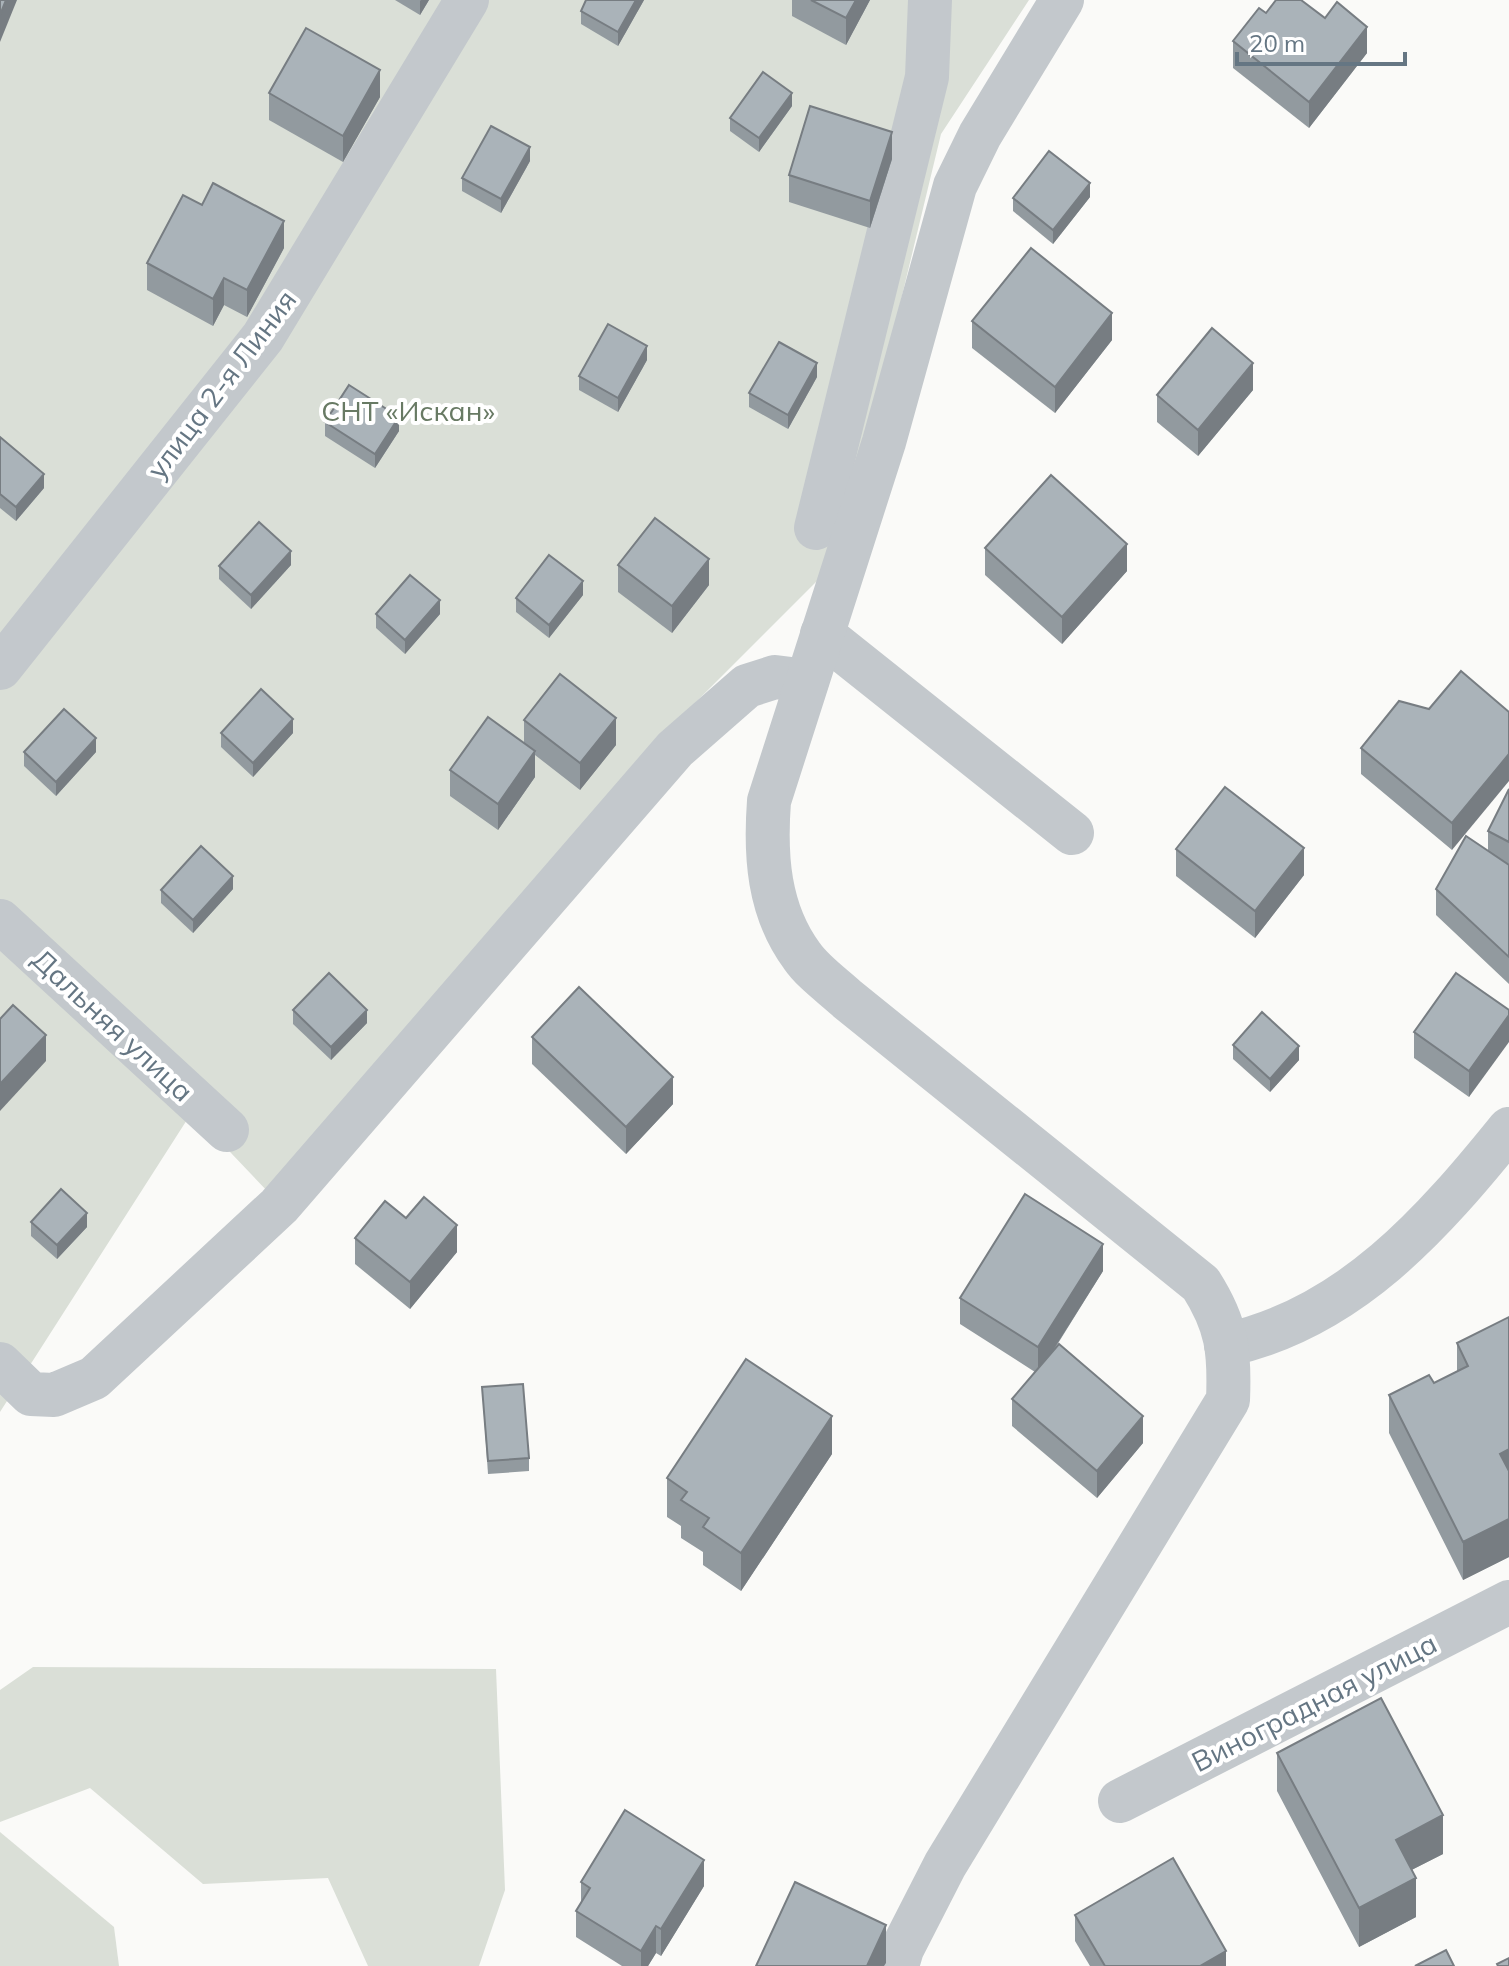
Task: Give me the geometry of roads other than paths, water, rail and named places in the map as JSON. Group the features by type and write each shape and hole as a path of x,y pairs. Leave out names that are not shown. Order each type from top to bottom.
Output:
{"street":[{"name":"улица 2-я Линия","path":"0,668 263,337 467,0"},
{"path":"816,528 927,77 930,0"},
{"path":"897,1966 902,1949 945,1865 1228,1400 1226,1345 1221,1315 1201,1284 847,999 802,957 779,911 765,855 769,801 884,442 955,186 980,135 1062,0"},
{"path":"822,634 1072,833"},
{"path":"0,1364 31,1394 54,1395 94,1378 279,1206 675,749 747,686 775,677 807,681"},
{"name":"Дальняя улица","path":"0,921 227,1130"},
{"path":"1226,1345 1266,1336 1355,1289 1446,1208 1509,1129"},
{"name":"Виноградная улица","path":"1120,1801 1509,1602"}],"park label":[{"name":"СНТ «Искан»","path":"408,410"}]}
